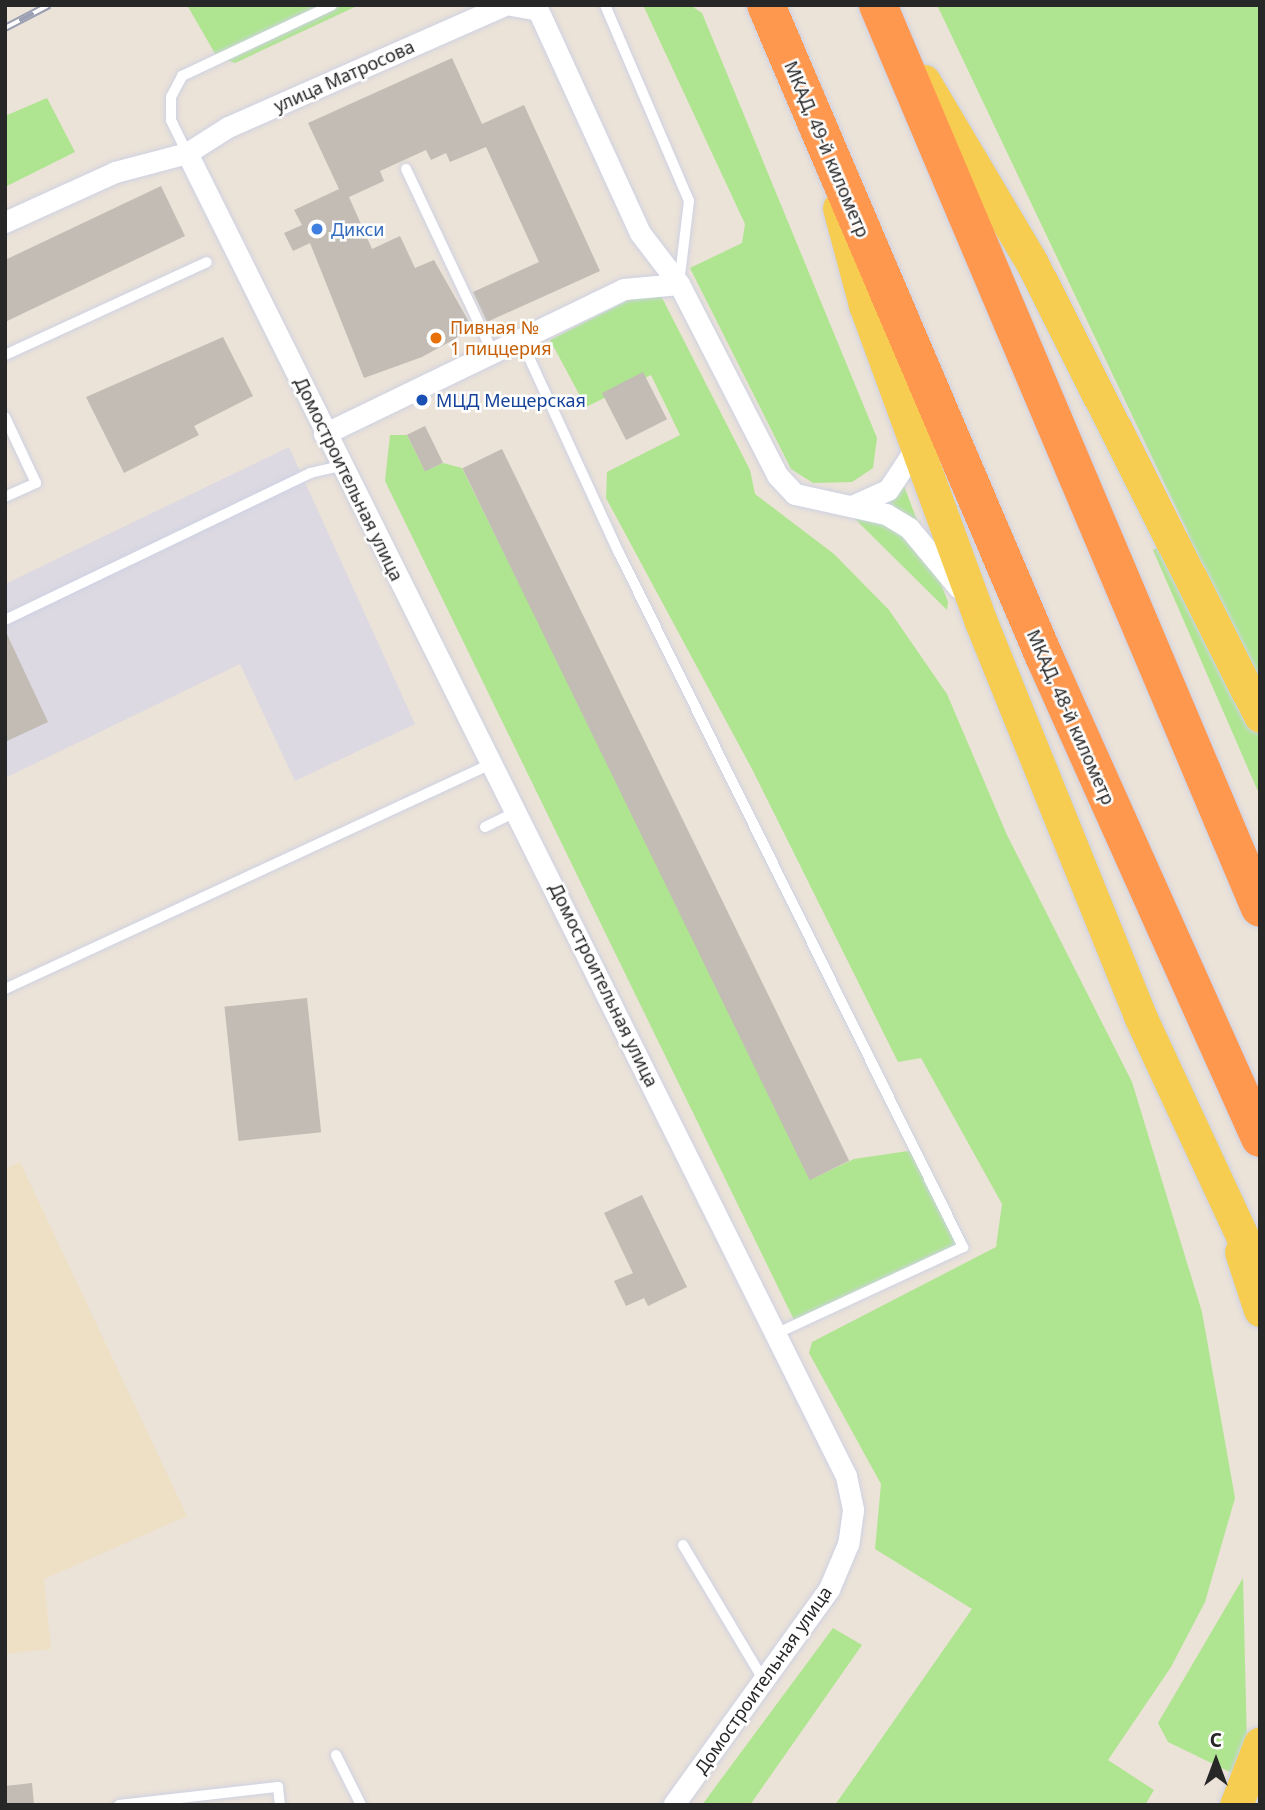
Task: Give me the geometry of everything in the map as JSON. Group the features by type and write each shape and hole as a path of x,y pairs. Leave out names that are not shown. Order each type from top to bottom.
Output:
{"highway":[{"name":"МКАД, 49-й километр","path":"766,5 814,122 890,292"},
{"path":"878,7 1260,908"},
{"name":"МКАД, 48-й километр","path":"890,292 1260,1138"}],"main road":[{"path":"878,7 1031,261 1260,716"},
{"path":"814,122 865,305 981,622 1140,1016 1260,1273"},
{"path":"1224,1200 1260,1310"},
{"path":"1236,1805 1260,1743"}],"street":[{"name":"улица Матросова","path":"5,222 116,172 187,153 228,127 504,5"},
{"path":"511,5 537,8 640,233 679,284 777,475 795,494 854,505 909,528 981,622"},
{"name":"Домостроительная улица","path":"187,153 324,434 494,762 846,1476 853,1510 838,1572 765,1683 673,1805"},
{"path":"324,434 624,289 679,284"},
{"path":"854,505 888,490 901,474 911,455 911,430"}],"lane":[{"path":"187,153 171,120 171,97 182,76 332,5"},
{"path":"605,5 689,201 679,284"},
{"path":"406,169 492,351"},
{"path":"5,355 207,262"},
{"path":"520,338 619,553 962,1247 776,1334"},
{"path":"5,416 36,483 5,497"},
{"path":"5,620 310,473 341,466"},
{"path":"5,989 494,762"},
{"path":"485,827 518,811"},
{"path":"683,1545 765,1683"},
{"path":"336,1755 361,1805"},
{"path":"119,1805 178,1801 278,1787 280,1805"}],"shaded area":[{"path":"289,447 415,724 295,781 240,664 5,778 5,584"},
{"path":"20,1162 187,1516 44,1579 51,1649 5,1654 5,1169"}],"green space":[{"path":"187,5 359,5 235,63 217,57"},
{"path":"643,5 690,5 702,13 877,438 873,468 852,482 813,483 791,469 690,268 742,243 745,224"},
{"path":"937,5 1260,5 1260,796 1153,550 1188,533"},
{"path":"47,98 75,152 5,187 5,116"},
{"path":"656,286 750,470 755,494 834,554 889,610 947,694 1007,835 1132,1082 1202,1312 1235,1498 1205,1602 1171,1667 1108,1760 1154,1790 1145,1805 835,1805 972,1609 875,1549 881,1484 809,1353 812,1342 996,1247 1002,1204 921,1058 898,1062 752,769 606,498 607,472 680,435 651,375 586,407 550,340"},
{"path":"390,435 407,435 425,471 443,463 462,468 814,1178 854,1159 915,1150 963,1247 796,1324 385,481"},
{"path":"904,486 948,602 947,610 851,515"},
{"path":"1243,1578 1247,1747 1236,1775 1168,1742 1158,1723"},
{"path":"833,1628 862,1645 750,1805 702,1805"}],"building":[{"path":"452,58 482,124 524,105 600,271 487,322 473,292 539,262 486,147 450,162 446,153 431,160 426,150 380,171 384,181 349,197 372,249 400,236 415,268 434,260 473,329 422,357 364,378 310,243 293,251 284,233 302,225 294,210 339,189 308,123"},
{"path":"161,186 185,236 5,322 5,260"},
{"path":"223,337 253,396 194,426 199,435 124,473 86,397"},
{"path":"643,372 667,419 626,440 602,393"},
{"path":"425,426 443,463 425,472 407,435"},
{"path":"502,449 849,1161 810,1180 462,468"},
{"path":"5,630 48,722 5,742"},
{"path":"307,998 321,1132 239,1141 224,1007"},
{"path":"642,1195 687,1287 648,1306 644,1298 626,1306 614,1281 633,1273 604,1213"},
{"path":"32,1783 34,1805 5,1805 5,1786"}],"railway":[{"path":"5,28 49,5"}],"place":[{"name":"Дикси","path":"317,229"},
{"name":"Пивная № 1 пиццерия","path":"436,338"},
{"name":"МЦД Мещерская","path":"422,400"}]}
